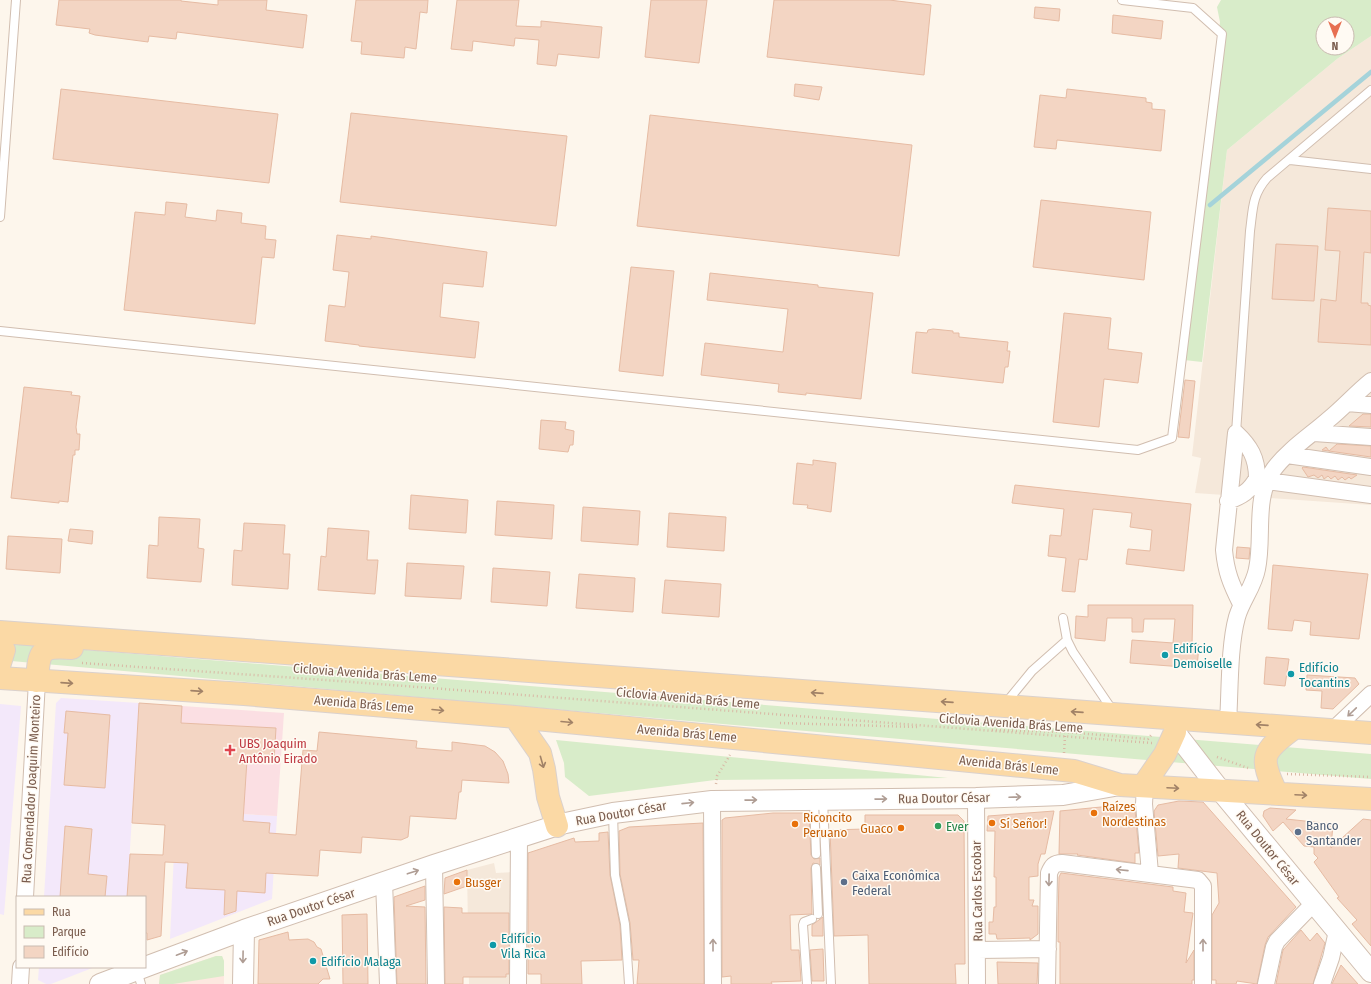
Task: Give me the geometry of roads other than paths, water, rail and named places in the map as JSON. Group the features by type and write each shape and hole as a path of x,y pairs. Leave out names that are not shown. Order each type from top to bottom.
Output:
{"main road":[{"path":"0,632 1116,715 1173,731 1228,723 1371,733"},
{"path":"37,681 39,660 44,651 50,647 89,649 102,640"},
{"path":"0,643 4,650 0,663"},
{"name":"Avenida Brás Leme","path":"0,678 244,694 515,717 1074,771 1120,785 1371,799"},
{"path":"515,717 540,753 548,797 557,826"},
{"path":"1277,794 1266,773 1265,762 1270,748 1277,740 1294,728"},
{"path":"1144,786 1173,731"}],"street":[{"path":"1228,501 1242,496 1262,480 1287,455 1314,433 1371,381"},
{"path":"1348,403 1371,405"},
{"path":"1228,723 1235,629 1242,604 1251,587 1257,570 1262,480 1252,451 1236,433"},
{"path":"1236,433 1224,550 1226,569 1230,582 1242,604"},
{"path":"1314,433 1371,437"},
{"path":"1287,455 1371,467"},
{"path":"1262,480 1371,495"},
{"name":"Rua Comendador Joaquim Monteiro","path":"25,896 37,681"},
{"path":"1333,730 1371,694"},
{"name":"Rua Doutor César","path":"1173,731 1313,904 1371,972"},
{"name":"Rua Doutor César","path":"111,982 142,972 244,930 384,882 557,826 613,813 712,800 976,798 1063,794 1120,785"},
{"path":"1144,786 1144,804 1150,873"},
{"name":"Rua Carlos Escobar","path":"976,798 977,984"},
{"path":"712,800 713,984"},
{"path":"518,984 519,838"},
{"path":"1047,984 1049,873 1055,863 1194,878 1203,886 1203,984"},
{"path":"434,866 436,984"},
{"path":"384,882 388,984"},
{"path":"1266,984 1274,947 1277,941 1313,904"},
{"path":"243,984 244,930"},
{"path":"1322,984 1331,958 1337,931"},
{"path":"977,950 1048,949"},
{"path":"1331,958 1358,956"},
{"path":"20,984 21,968"}],"lane":[{"path":"0,218 16,0"},
{"path":"0,331 1138,450 1172,438 1222,34 1193,8 1122,0"},
{"path":"1236,433 1250,231 1254,198 1258,188 1267,178 1371,90"},
{"path":"1290,160 1371,169"},
{"path":"1063,618 1067,640 1072,652 1116,715"},
{"path":"1002,706 1032,671 1067,640"},
{"path":"816,854 818,800"},
{"path":"818,800 831,984"},
{"path":"613,813 615,875 625,924 629,984"},
{"path":"807,984 803,925 804,922 815,917 816,868"}],"waterway":[{"path":"1210,205 1371,72"}],"place":[{"name":"Edifício Demoiselle","path":"1165,655"},
{"name":"Edifício Tocantins","path":"1291,674"},
{"name":"UBS Joaquim Antônio Eirado","path":"230,750"},
{"name":"Raízes Nordestinas","path":"1094,813"},
{"name":"Sí Señor!","path":"992,823"},
{"name":"Riconcito Peruano","path":"795,824"},
{"name":"Ever","path":"938,826"},
{"name":"Guaco","path":"901,828"},
{"name":"Banco Santander","path":"1298,832"},
{"name":"Busger","path":"457,882"},
{"name":"Caixa Econômica Federal","path":"844,882"},
{"name":"Edifício Vila Rica","path":"493,945"},
{"name":"Edifício Malaga","path":"313,961"}]}
